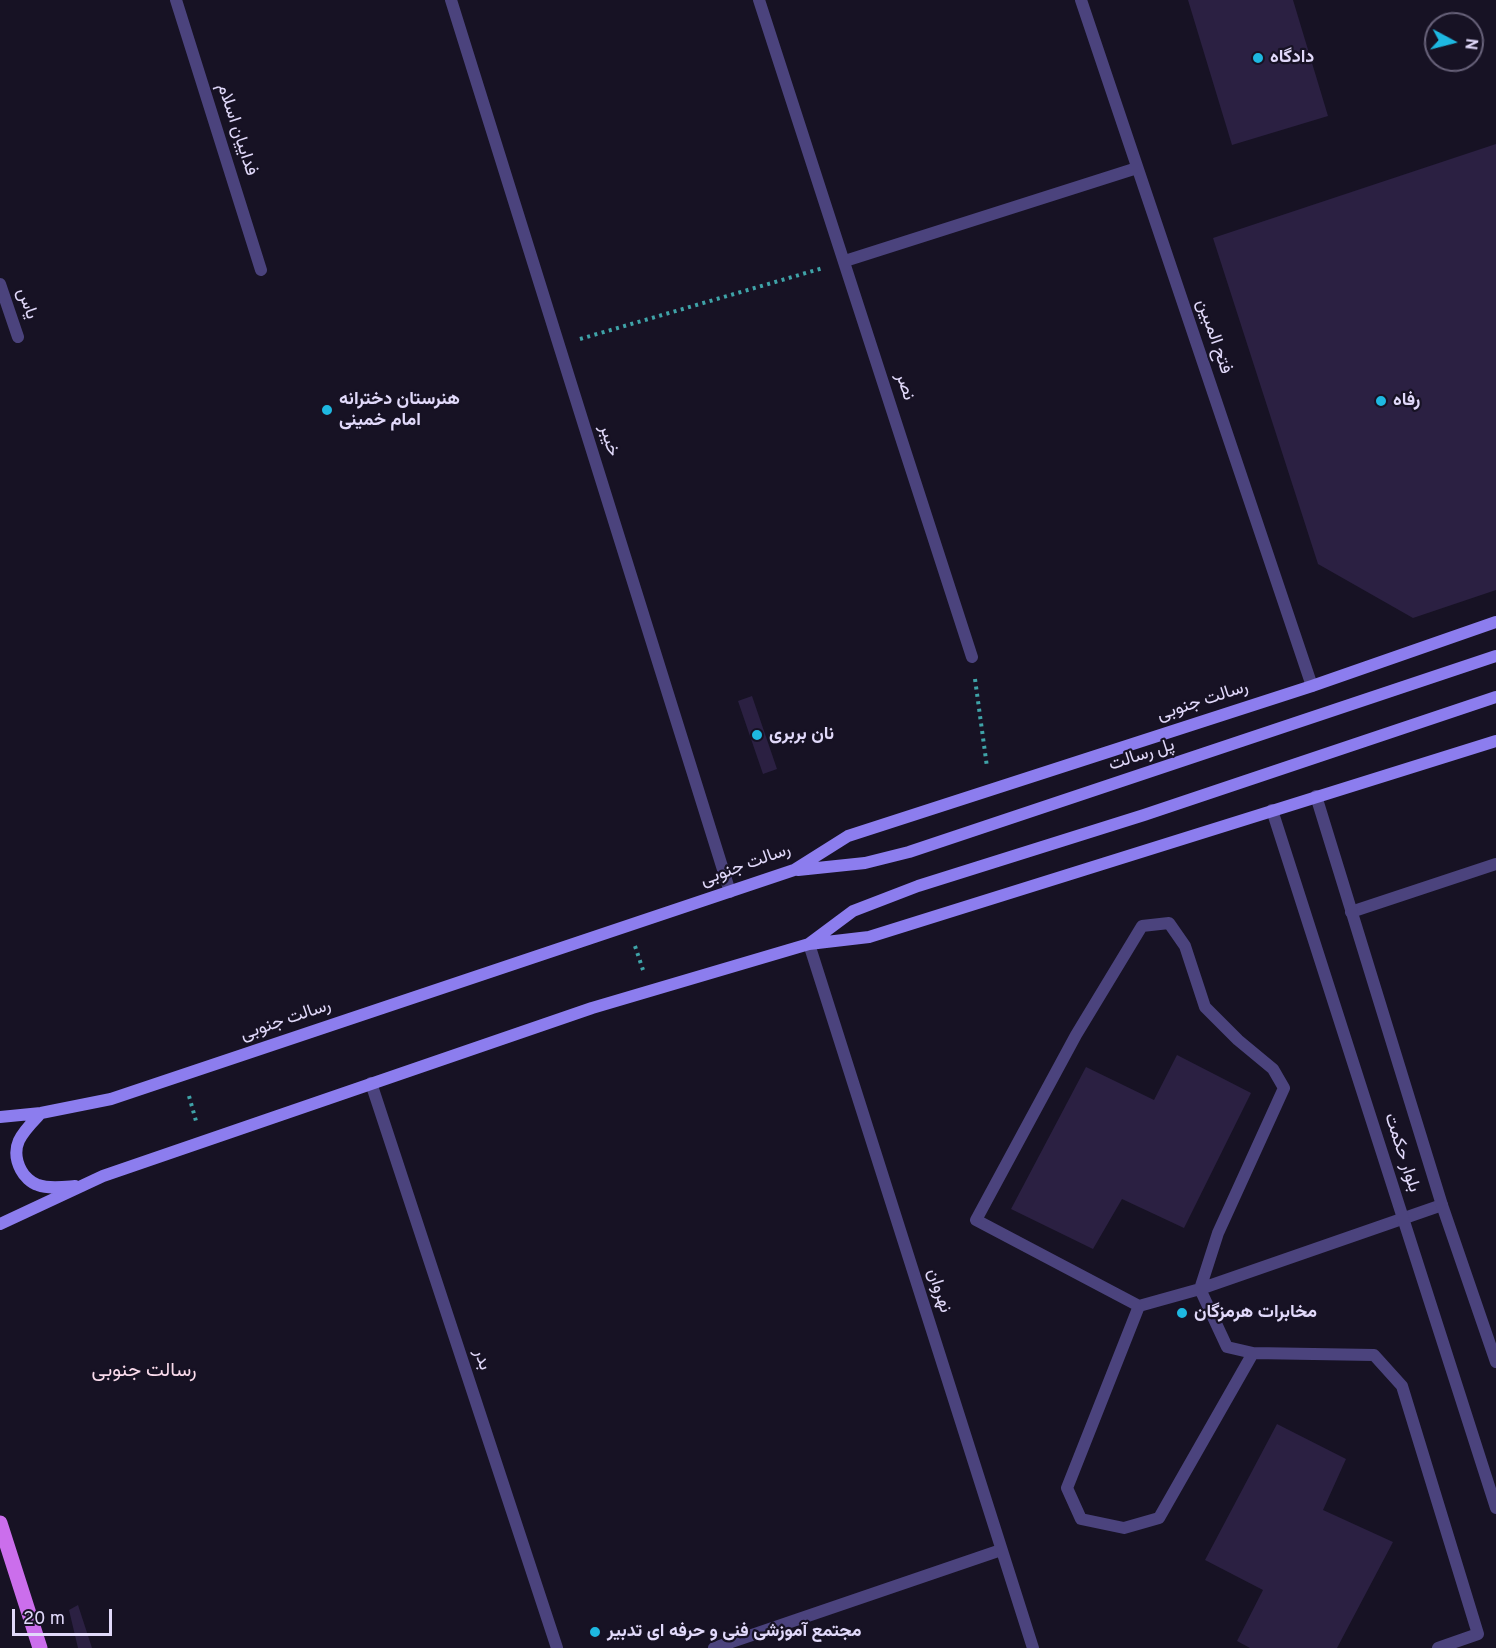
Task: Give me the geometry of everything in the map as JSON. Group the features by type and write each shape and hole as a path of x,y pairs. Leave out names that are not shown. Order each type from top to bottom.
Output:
{"main road":[{"name":"رسالت جنوبی","path":"0,1117 41,1113 111,1099 794,870 848,836 1312,686 1496,622"},
{"name":"پل رسالت","path":"794,870 865,863 909,852 1496,656"},
{"path":"809,944 853,911 918,886 1144,815 1496,697"},
{"path":"0,1224 103,1176 592,1008 809,944 869,937 1496,741"},
{"path":"41,1113 22,1134 15,1152 17,1163 24,1176 36,1185 81,1186"},
{"path":"0,1523 40,1648"}],"street":[{"name":"فداییان اسلام","path":"176,0 261,270"},
{"name":"خیبر","path":"452,0 730,892"},
{"name":"نصر","path":"759,0 972,657"},
{"name":"فتح المبین","path":"1081,0 1312,686"},
{"path":"845,261 1137,168"},
{"name":"یاس","path":"0,284 18,337"},
{"name":"بلوار حکمت","path":"1316,796 1442,1205 1496,1362"},
{"name":"بلوار حکمت","path":"1272,810 1496,1508"},
{"path":"1351,912 1496,864"},
{"path":"1438,1648 1478,1634 1402,1386 1374,1355 1253,1353 1227,1347 1200,1289 1218,1233 1284,1088 1273,1069 1238,1040 1205,1007 1185,946 1169,923 1142,926 1076,1035 976,1220 1139,1306 1200,1289 1442,1205"},
{"name":"نهروان","path":"809,944 1033,1648"},
{"name":"بدر","path":"371,1083 558,1648"},
{"path":"1139,1306 1067,1488 1081,1519 1124,1528 1159,1518 1253,1353"},
{"path":"714,1648 1001,1550"}],"path":[{"path":"559,345 845,261"},
{"path":"972,657 990,790"},
{"path":"628,926 650,991"},
{"path":"183,1075 203,1142"}],"building":[{"name":"دادگاه","path":"1188,0 1293,0 1328,116 1232,145"},
{"name":"رفاه","path":"1496,144 1496,590 1413,618 1318,564 1213,238"},
{"name":"نان بربری","path":"752,696 777,769 763,774 738,701"},
{"path":"1177,1055 1251,1093 1184,1228 1122,1199 1093,1249 1011,1209 1086,1067 1154,1100"},
{"path":"1277,1424 1346,1459 1323,1510 1393,1542 1337,1648 1250,1648 1237,1641 1263,1590 1205,1560"},
{"path":"78,1605 92,1648 78,1648 69,1610"}],"place":[{"name":"دادگاه","path":"1258,58"},
{"name":"رفاه","path":"1381,401"},
{"name":"هنرستان دخترانه امام خمینی","path":"327,410"},
{"name":"نان بربری","path":"757,735"},
{"name":"مخابرات هرمزگان","path":"1182,1313"},
{"name":"مجتمع آموزشی فنی و حرفه ای تدبیر","path":"595,1632"}],"district":[{"name":"رسالت جنوبی","path":"144,1372"}]}
